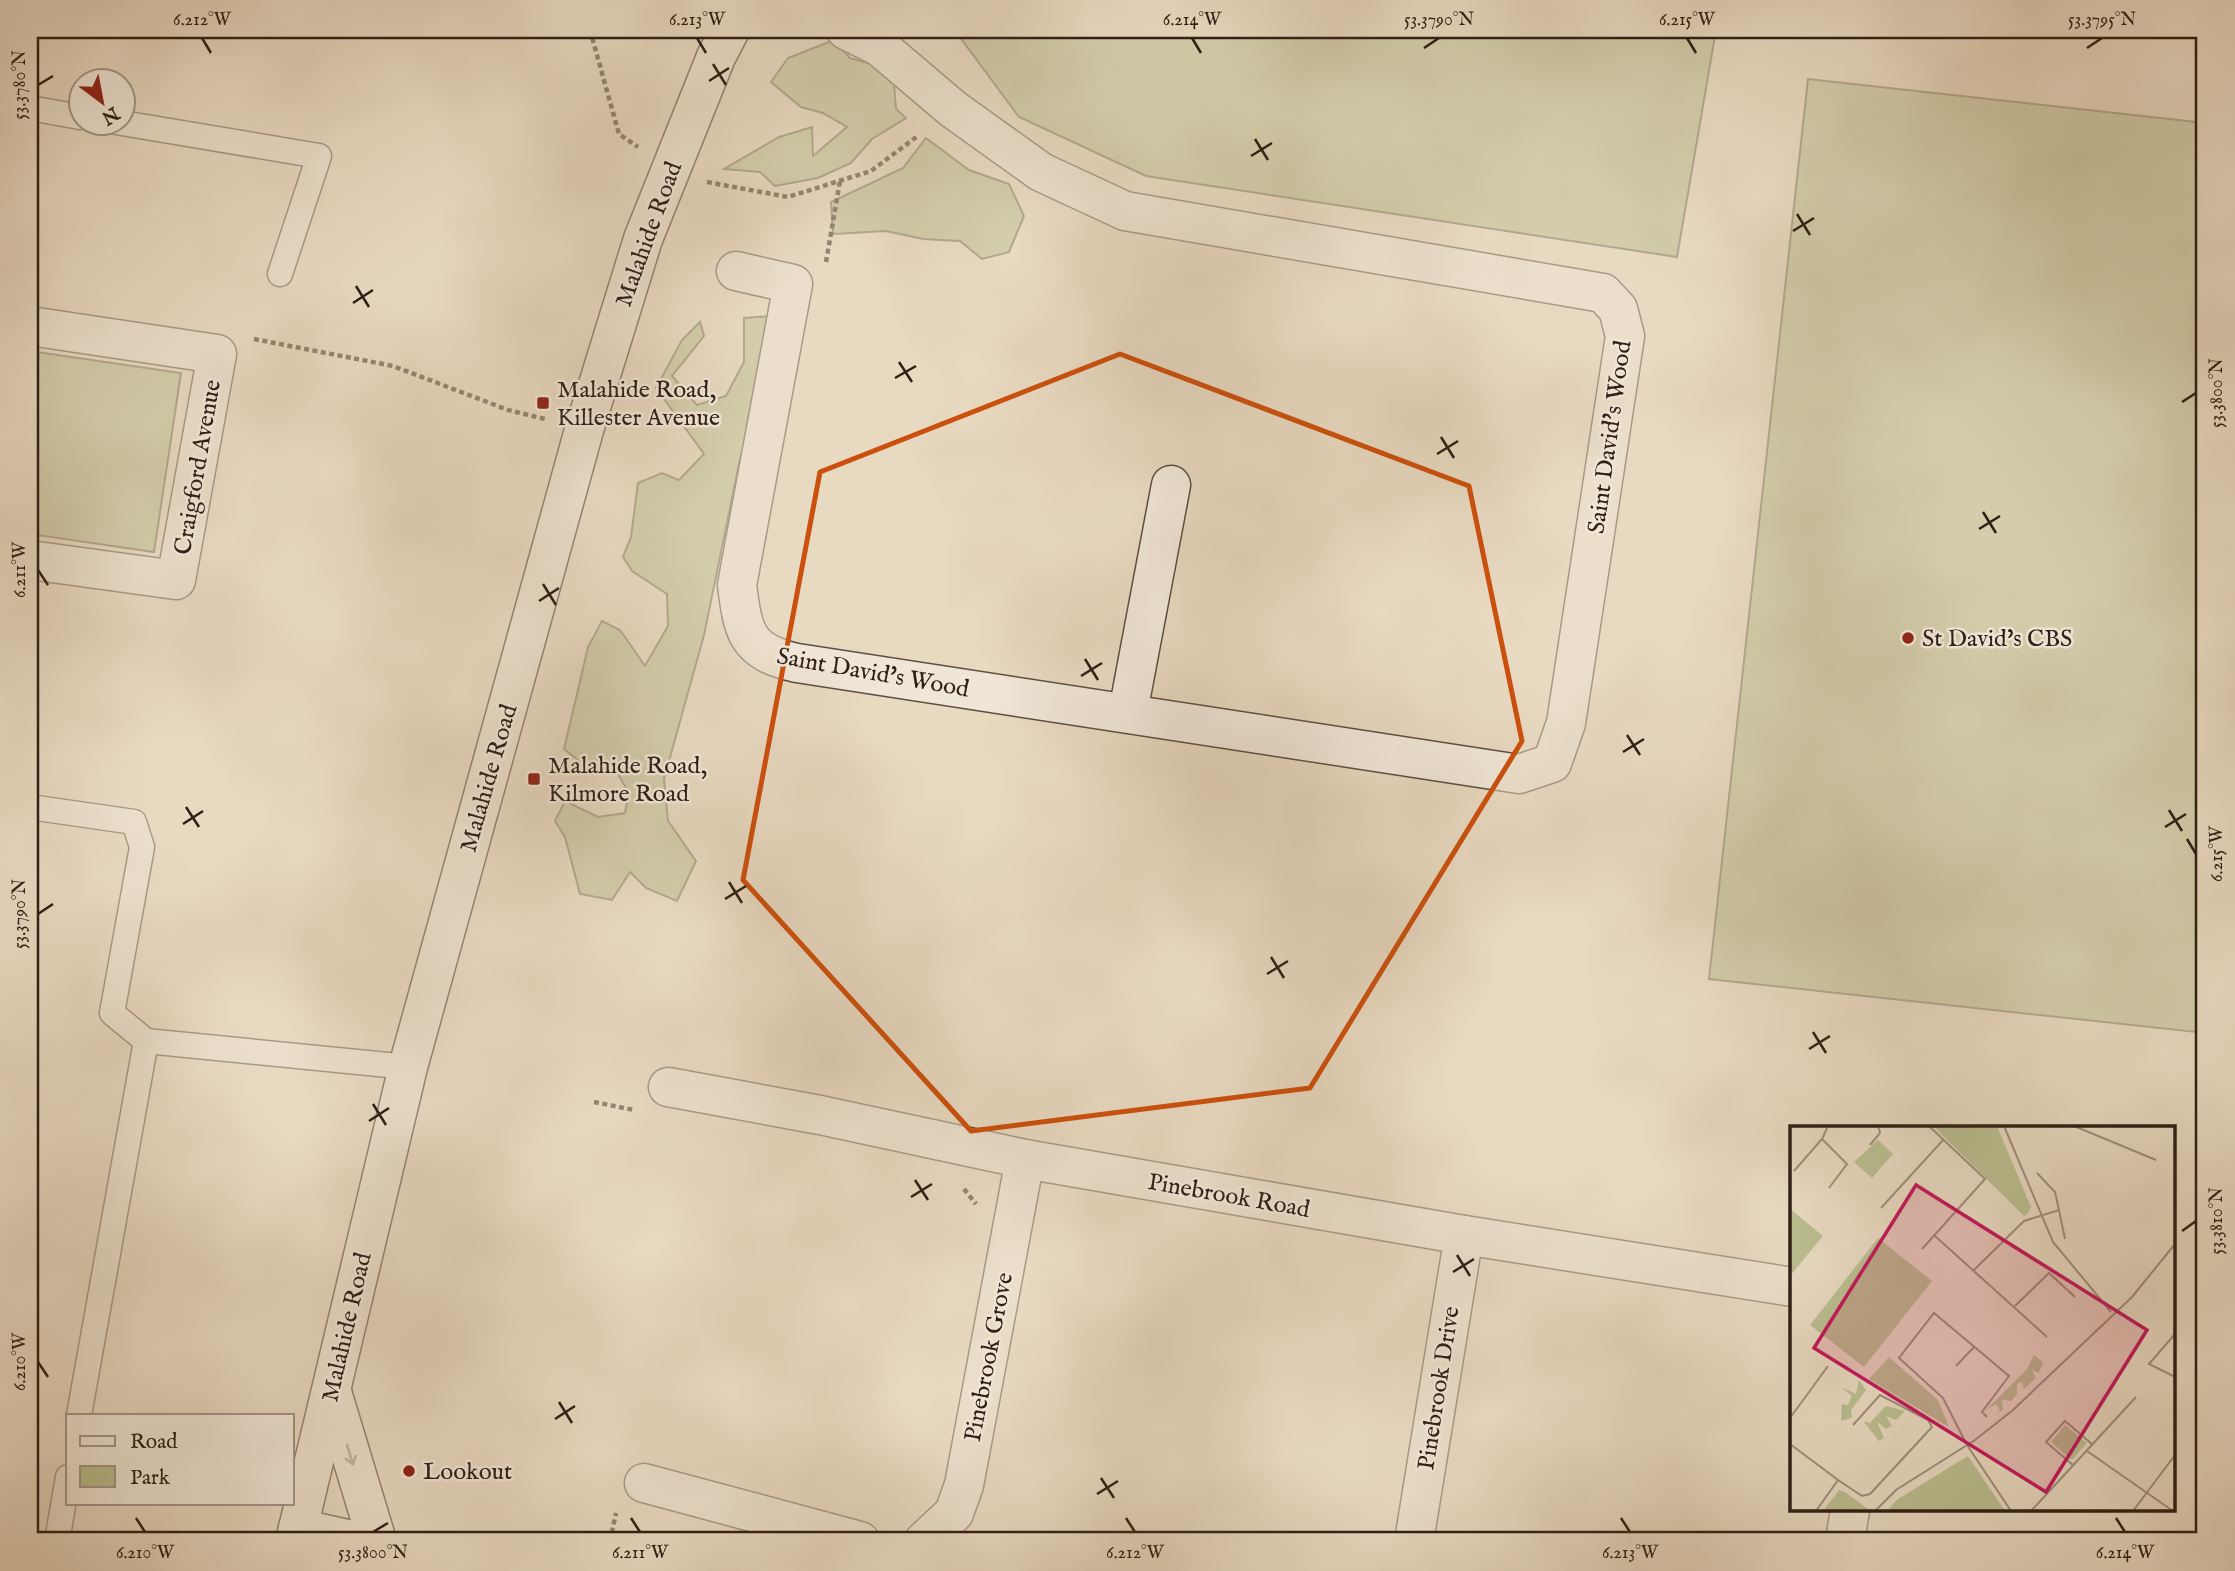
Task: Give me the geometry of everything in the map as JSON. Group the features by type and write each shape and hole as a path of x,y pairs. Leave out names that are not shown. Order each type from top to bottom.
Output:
{"street":[{"name":"Malahide Road","path":"297,1535 408,1067 584,430 643,239 730,30"},
{"name":"Saint David's Wood","path":"793,284 737,585 744,629 756,648 774,658 797,663 1519,774 1552,763 1566,723 1625,336 1618,309 1603,293 1125,211 1041,172 953,109 880,47 846,30"},
{"path":"736,271 793,284"},
{"name":"Craigford Avenue","path":"30,326 217,354 176,580 30,560"},
{"path":"1128,712 1171,485"},
{"name":"Pinebrook Road","path":"656,1100 820,1115 1025,1159 1464,1236 1790,1287"},
{"name":"Pinebrook Grove","path":"925,1541 954,1513 964,1485 1025,1159"},
{"name":"Pinebrook Drive","path":"1413,1541 1464,1236"},
{"path":"331,1390 377,1541"},
{"path":"631,1496 860,1541"},
{"path":"1845,1541 1850,1512"},
{"path":"297,1535 356,1541"}],"lane":[{"path":"30,108 66,114"},
{"path":"136,125 320,156 280,274"},
{"path":"30,807 134,822 142,847 112,1013 146,1041 408,1067"},
{"path":"79,1414 146,1041"},
{"path":"57,1541 66,1489"}],"path":[{"path":"590,30 619,134 671,171 721,186 788,197 871,171 953,109"},
{"path":"793,284 825,270 840,181"},
{"path":"217,354 241,336 393,366 508,410 584,430"},
{"path":"594,1102 656,1100"},
{"path":"960,1186 979,1208"},
{"path":"610,1541 631,1496"}],"highlighted area":[{"path":"1120,354 1469,486 1522,741 1310,1088 971,1131 743,880 820,472"}],"green space":[{"path":"1217,30 1716,30 1677,257 1146,176 1019,117 959,36"},
{"path":"834,40 850,58 882,67 894,84 896,109 906,118 872,139 851,163 818,178 775,186 760,172 724,169 779,137 812,127 813,156 847,127 823,113 801,107 771,82 788,58"},
{"name":"St David's CBS","path":"1808,79 2205,123 2205,1033 1709,979"},
{"path":"926,138 969,170 1009,184 1024,216 1009,252 982,259 960,241 923,239 886,231 833,234 831,202 903,168"},
{"path":"771,316 770,365 740,459 704,635 664,779 668,821 696,861 677,901 646,888 630,872 612,900 580,894 565,837 555,821 565,801 598,817 625,813 629,793 616,771 585,766 564,749 588,647 602,621 620,630 645,666 668,626 667,594 632,571 623,557 631,537 638,483 662,473 679,480 704,454 656,388 682,340 700,322 704,336 672,376 697,405 726,396 744,362 744,318"},
{"path":"30,351 181,373 154,552 30,534"}],"place":[{"name":"Malahide Road, Killester Avenue","path":"543,403"},
{"name":"St David's CBS","path":"1908,638"},
{"name":"Malahide Road, Kilmore Road","path":"534,779"},
{"name":"Lookout","path":"409,1471"}]}
